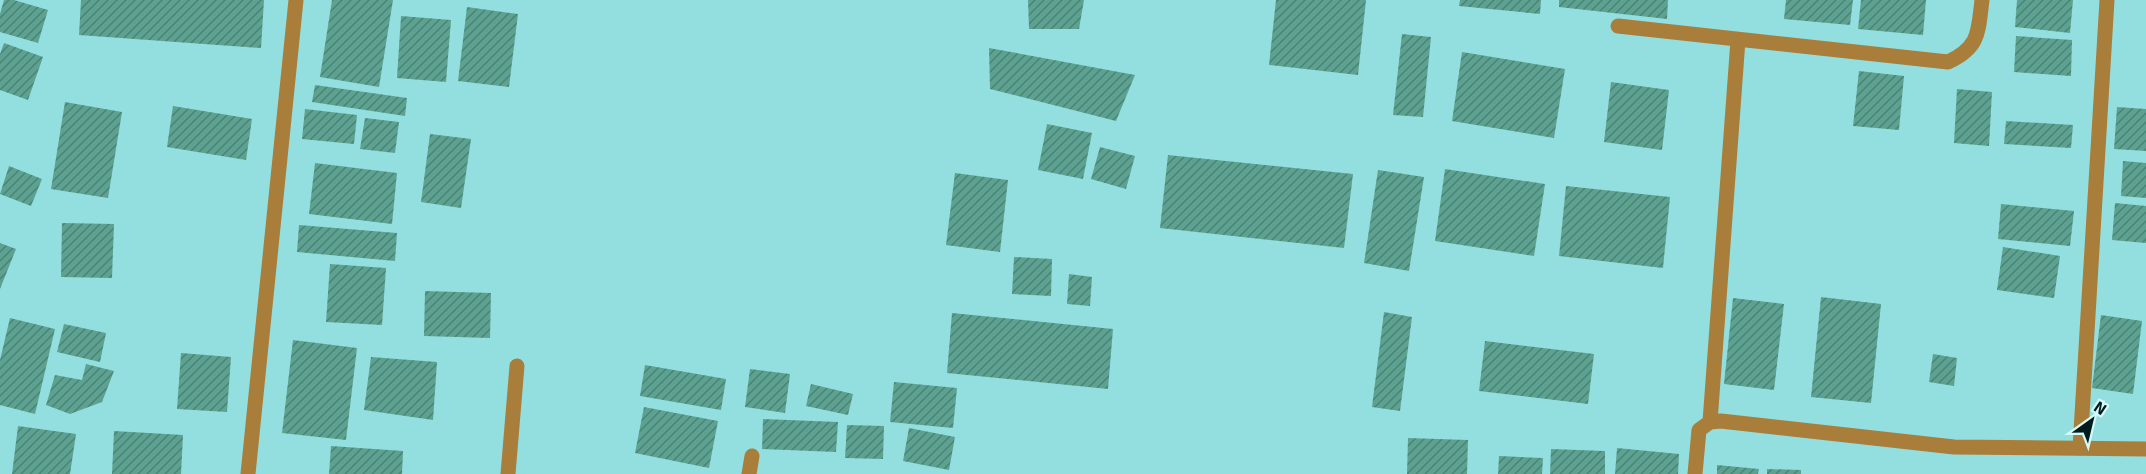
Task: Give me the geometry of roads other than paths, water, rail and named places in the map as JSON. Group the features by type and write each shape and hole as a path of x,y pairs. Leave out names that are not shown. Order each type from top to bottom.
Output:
{"street":[{"path":"248,474 296,0"},
{"path":"1618,26 1948,62 1967,53 1978,32 1982,0"},
{"path":"2080,448 2107,0"},
{"path":"1710,422 1738,39"},
{"path":"508,474 517,366"},
{"path":"1695,474 1699,430 1710,422 1721,421 1954,447 2146,448"},
{"path":"749,474 752,456"}]}
